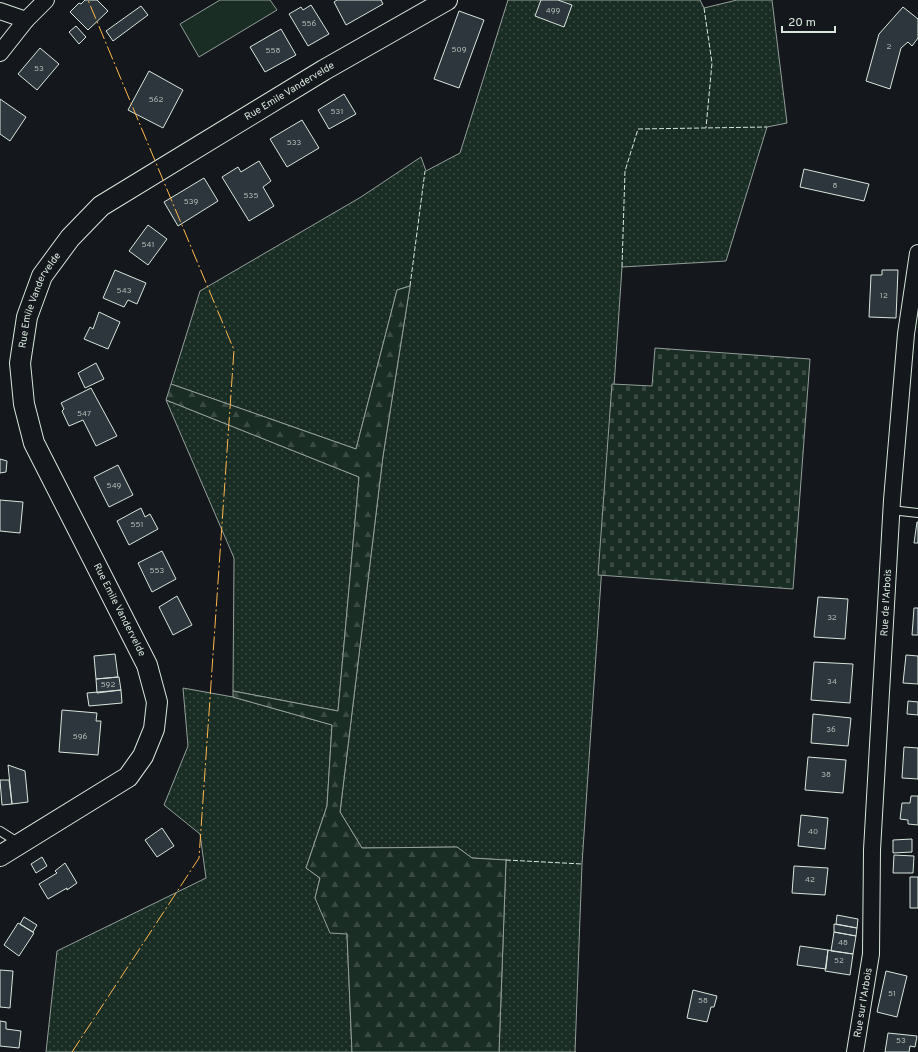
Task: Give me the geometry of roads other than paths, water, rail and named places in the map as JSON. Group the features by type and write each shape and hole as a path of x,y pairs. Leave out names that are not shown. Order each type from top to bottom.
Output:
{"street":[{"path":"0,53 26,20 46,0"},
{"name":"Rue Emile Vandervelde","path":"19,843 128,776 143,756 154,729 157,702 147,665 32,436 24,404 20,364 27,317 42,276 70,238 101,206 324,70 446,0"},
{"path":"0,11 26,20"},
{"name":"Rue de l'Arbois","path":"871,954 872,850 891,510 906,334 918,253"},
{"path":"0,856 19,843"},
{"name":"Rue sur l'Arbois","path":"855,1052 871,954"}],"lane":[{"path":"891,510 918,513"},
{"path":"0,831 19,843"}]}
